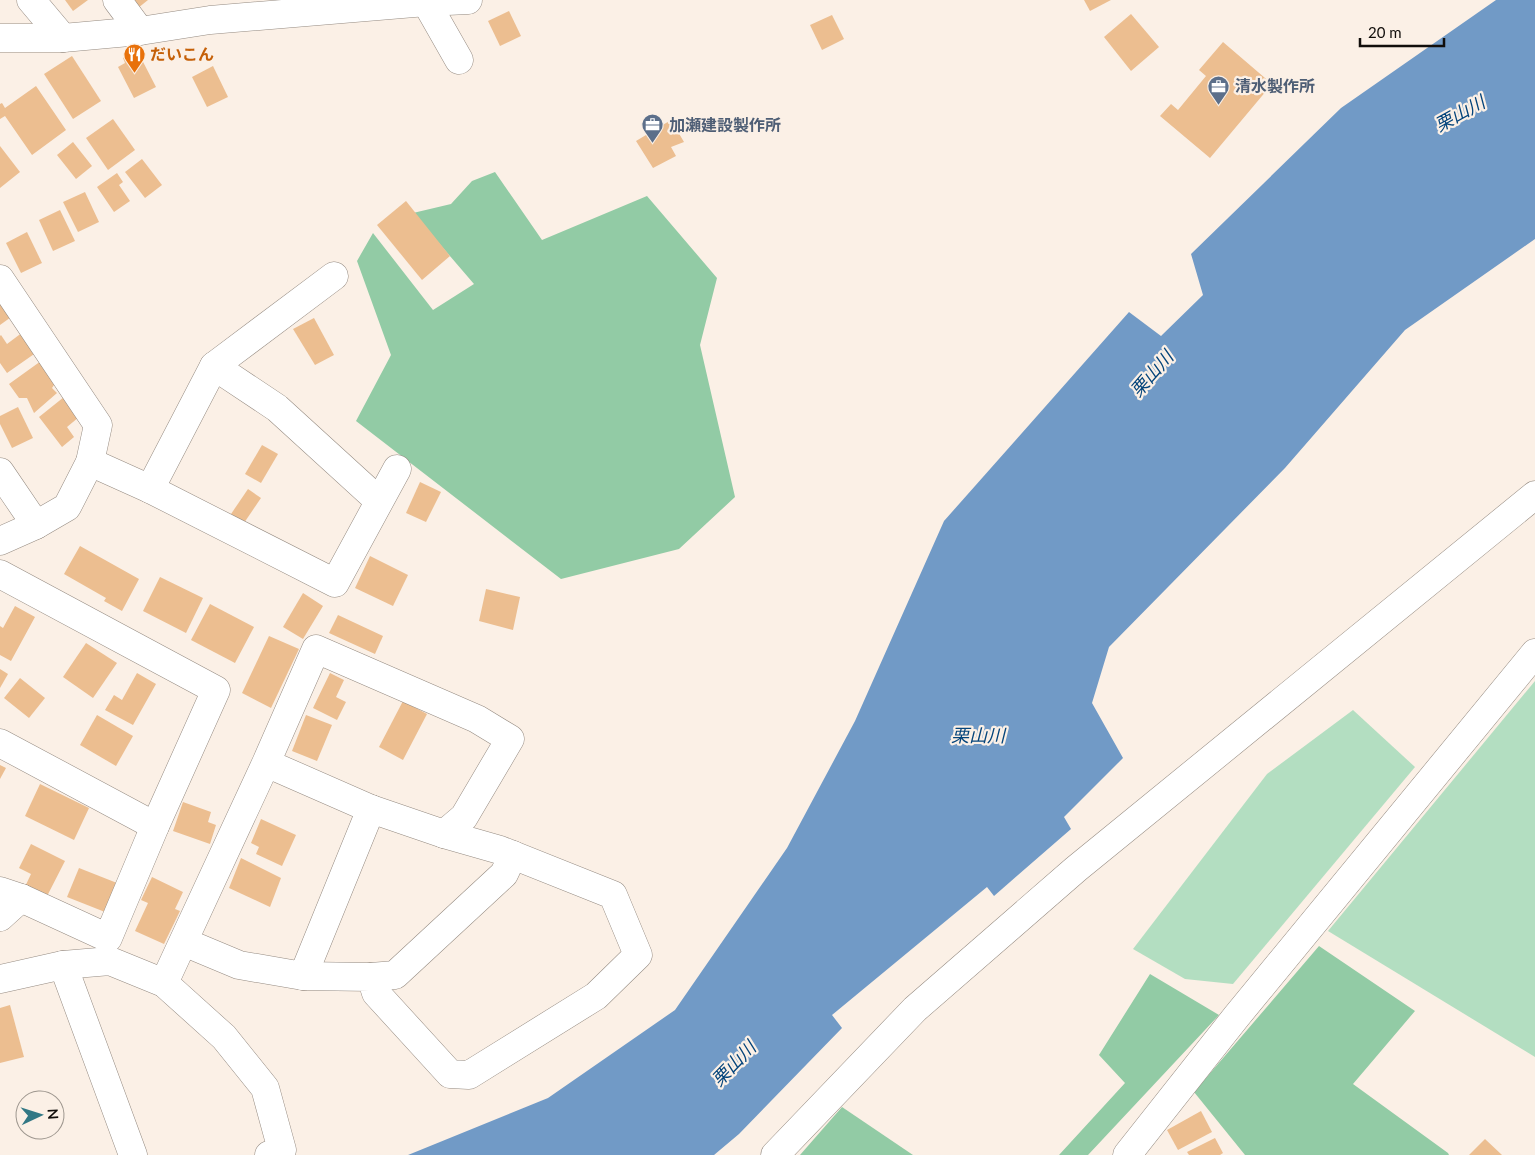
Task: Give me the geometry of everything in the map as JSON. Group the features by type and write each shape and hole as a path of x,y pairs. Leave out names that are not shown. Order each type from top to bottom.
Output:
{"street":[{"path":"31,0 63,38"},
{"path":"117,0 140,31"},
{"path":"0,38 63,38 140,31 203,10 468,0"},
{"path":"426,2 459,60"},
{"path":"150,489 214,366 334,276"},
{"path":"0,279 98,425 90,462 67,507 36,525 0,542"},
{"path":"214,366 277,408 379,501"},
{"path":"90,462 150,489 335,584 397,470"},
{"path":"0,472 36,525"},
{"path":"775,1155 915,1008 1068,875 1535,495"},
{"path":"0,574 216,690 108,938 10,894 0,917"},
{"path":"164,983 266,763 316,649 477,719 510,739 464,817 444,834"},
{"path":"1127,1155 1236,1017 1535,653"},
{"path":"0,743 156,826"},
{"path":"266,763 371,809 444,834 500,850 613,895 638,955 596,996 469,1075 450,1074 376,993 371,977"},
{"path":"303,976 371,809"},
{"path":"184,942 239,965 303,976 371,977 395,975 504,874 513,855"},
{"path":"0,978 63,965 110,961 164,983 224,1038 265,1088 282,1150 269,1155"},
{"path":"63,965 133,1155"}],"green space":[{"path":"495,172 542,240 647,196 717,278 700,345 735,497 679,549 561,579 356,421 391,355 357,261 373,233 433,310 474,284 413,213 451,204 472,181"},
{"path":"1535,681 1535,1057 1328,931"},
{"path":"1353,710 1415,767 1233,984 1185,979 1133,949 1267,774"},
{"path":"1319,946 1415,1011 1353,1084 1449,1155 1245,1155 1194,1092"},
{"path":"1150,974 1219,1015 1088,1155 1059,1155 1125,1083 1099,1055"},
{"path":"842,1107 913,1155 800,1155"}],"water":[{"name":"栗山川","path":"1496,0 1535,0 1535,239 1405,330 1285,468 1109,647 1092,703 1123,758 1064,817 1071,829 994,896 987,887 832,1015 842,1028 739,1134 714,1155 408,1155 548,1098 675,1010 787,848 855,721 944,521 1129,312 1161,336 1203,295 1191,254 1341,108"}],"building":[{"path":"65,0 88,0 73,11"},
{"path":"132,0 148,0 138,8"},
{"path":"1084,0 1111,0 1090,11"},
{"path":"509,11 521,36 500,46 488,21"},
{"path":"1131,14 1159,47 1131,71 1104,37"},
{"path":"832,15 844,39 822,50 810,25"},
{"path":"1223,42 1272,84 1210,158 1160,116 1171,104 1178,110 1206,76 1199,70"},
{"path":"130,54 134,60 140,56 156,87 134,98 118,67 125,63 123,58"},
{"path":"72,56 101,101 73,119 44,74"},
{"path":"213,66 228,97 207,107 192,77"},
{"path":"36,86 66,130 32,155 5,116 0,119 0,104 2,103 5,108"},
{"path":"113,119 135,150 108,170 86,138"},
{"path":"671,120 684,142 671,147 676,156 653,168 636,141"},
{"path":"73,142 92,166 76,179 57,155"},
{"path":"0,146 20,172 0,188"},
{"path":"142,159 162,185 145,198 125,172"},
{"path":"117,173 123,182 119,185 130,201 114,212 97,187"},
{"path":"85,192 99,222 78,232 63,202"},
{"path":"406,201 450,256 422,280 377,225"},
{"path":"60,210 75,241 53,251 39,220"},
{"path":"27,232 42,263 21,273 6,243"},
{"path":"0,295 14,315 0,325"},
{"path":"314,318 334,355 315,365 293,329"},
{"path":"23,332 37,352 7,373 0,363 0,336 7,344"},
{"path":"41,361 56,382 52,388 57,393 34,413 27,398 19,398 9,384"},
{"path":"64,397 79,417 67,427 74,437 62,447 39,417"},
{"path":"18,407 33,438 12,448 0,424 0,416"},
{"path":"262,445 278,454 261,483 245,474"},
{"path":"420,482 441,492 426,522 406,513"},
{"path":"248,489 261,498 244,523 231,514"},
{"path":"80,546 139,579 122,611 104,601 106,598 64,574"},
{"path":"370,556 408,575 393,606 355,588"},
{"path":"160,577 203,598 186,633 143,611"},
{"path":"486,589 520,597 513,630 479,621"},
{"path":"303,593 323,606 303,639 283,627"},
{"path":"210,604 254,627 235,663 191,640"},
{"path":"15,606 35,617 11,661 0,655 0,626 3,628"},
{"path":"338,615 383,636 375,654 329,633"},
{"path":"269,636 299,649 271,708 242,693"},
{"path":"86,643 117,663 93,698 63,677"},
{"path":"0,669 8,674 0,688"},
{"path":"137,673 156,684 133,725 105,710 114,695 122,700"},
{"path":"330,673 344,680 336,697 346,702 337,720 313,708"},
{"path":"20,678 45,698 29,718 4,698"},
{"path":"403,701 427,714 403,760 379,747"},
{"path":"97,715 133,736 116,766 80,745"},
{"path":"306,715 332,725 317,761 292,751"},
{"path":"0,765 6,768 0,779"},
{"path":"40,784 89,808 74,840 25,816"},
{"path":"183,802 211,812 208,822 216,825 210,844 173,831"},
{"path":"261,819 296,835 282,866 256,854 259,847 251,843"},
{"path":"31,844 65,861 44,902 23,891 31,874 19,868"},
{"path":"241,858 281,878 270,907 229,888"},
{"path":"79,868 117,883 105,912 67,897"},
{"path":"152,877 183,892 175,909 180,911 164,944 135,931 148,903 141,900"},
{"path":"10,1005 24,1057 0,1063 0,1008"},
{"path":"1201,1111 1212,1132 1178,1150 1167,1130"},
{"path":"1215,1138 1223,1153 1220,1155 1189,1155 1187,1152"},
{"path":"1485,1139 1502,1155 1469,1155"}],"place":[{"name":"だいこん","path":"134,73"},
{"name":"清水製作所","path":"1219,105"},
{"name":"加瀬建設製作所","path":"653,144"}]}
